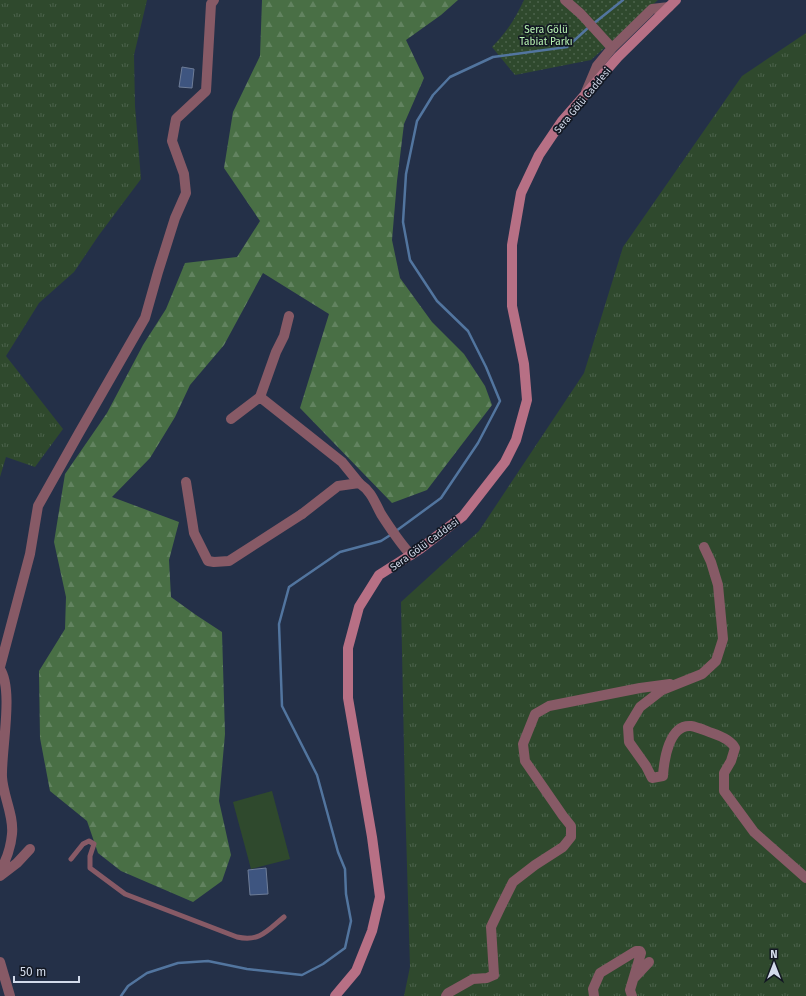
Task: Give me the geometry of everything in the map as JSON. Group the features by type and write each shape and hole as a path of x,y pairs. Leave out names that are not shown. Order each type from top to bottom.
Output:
{"main road":[{"name":"Sera Gölü Caddesi","path":"335,996 356,971 372,931 380,897 372,838 348,698 348,648 359,607 379,575 412,555 463,516 505,462 516,440 527,400 524,364 512,306 512,245 521,192 539,155 562,121 618,56 673,4"}],"street":[{"path":"0,871 4,864 12,834 12,821 2,777 6,704 4,676 0,668 30,554 38,506 145,318 175,218 186,193 184,174 172,141 176,119 206,91 211,4 214,0"},
{"path":"565,0 581,14 603,40 612,48"},
{"path":"585,95 597,66 612,48 652,10 673,4"},
{"path":"232,419 260,397 276,352 284,336 289,316"},
{"path":"260,397 342,462 372,496 401,544 412,555"},
{"path":"186,482 194,534 208,561 214,562 229,561 302,514 338,486 359,483"},
{"path":"704,547 711,562 718,585 723,640 716,661 702,674 662,690 640,707 628,727 629,742 652,778 663,776 669,742 678,730 690,726 717,735 732,742 735,748 731,761 724,773 724,791 754,832 806,878"},
{"path":"446,996 448,993 473,979 487,978 494,975 491,927 513,882 534,865 563,847 571,837 571,826 525,761 523,744 535,714 549,706 640,688 685,681"},
{"path":"0,876 17,863 30,849"},
{"path":"594,996 593,989 600,973 636,951 640,951 641,953 630,990 632,996"},
{"path":"0,962 10,996"},
{"path":"633,980 649,962"}],"lane":[{"path":"71,859 83,844 89,840 94,844 90,856 90,868 125,894 236,937 248,939 260,937 284,917"}],"green space":[{"path":"0,0 147,0 134,55 135,106 141,179 99,235 74,272 39,303 6,356 63,429 35,467 6,457 0,477"},
{"path":"262,0 458,0 441,15 406,40 424,78 404,124 392,240 400,278 432,322 464,354 485,386 492,405 427,490 392,503 300,408 329,314 263,273 224,345 190,385 175,417 150,458 112,497 179,522 169,560 171,597 222,632 225,734 219,801 231,855 222,881 193,902 121,871 98,853 87,821 50,791 40,738 39,671 65,629 66,597 54,542 65,474 107,413 143,345 166,309 185,263 237,257 260,221 224,168 233,112 260,56"},
{"name":"Sera Gölü Tabiat Parkı","path":"524,0 658,0 591,60 515,75 492,47 510,25"},
{"path":"806,33 806,996 404,996 410,967 401,602 479,531 584,373 623,247 742,76"},
{"path":"272,791 290,859 251,869 233,802"}],"building":[{"path":"182,67 194,69 192,88 179,87"},
{"path":"266,868 268,894 250,895 248,870"}],"waterway":[{"path":"593,24 623,0"},
{"path":"396,531 441,498 478,443 500,401 486,367 468,331 437,301 410,260 403,222 406,174 417,121 433,95 450,77 493,57 567,47 589,27"},
{"path":"121,996 128,986 147,973 178,963 208,961 247,969 302,975 323,964 345,948 351,921 346,894 345,869 338,852 317,775 282,706 279,624 289,587 340,552 381,541 392,534"}]}
